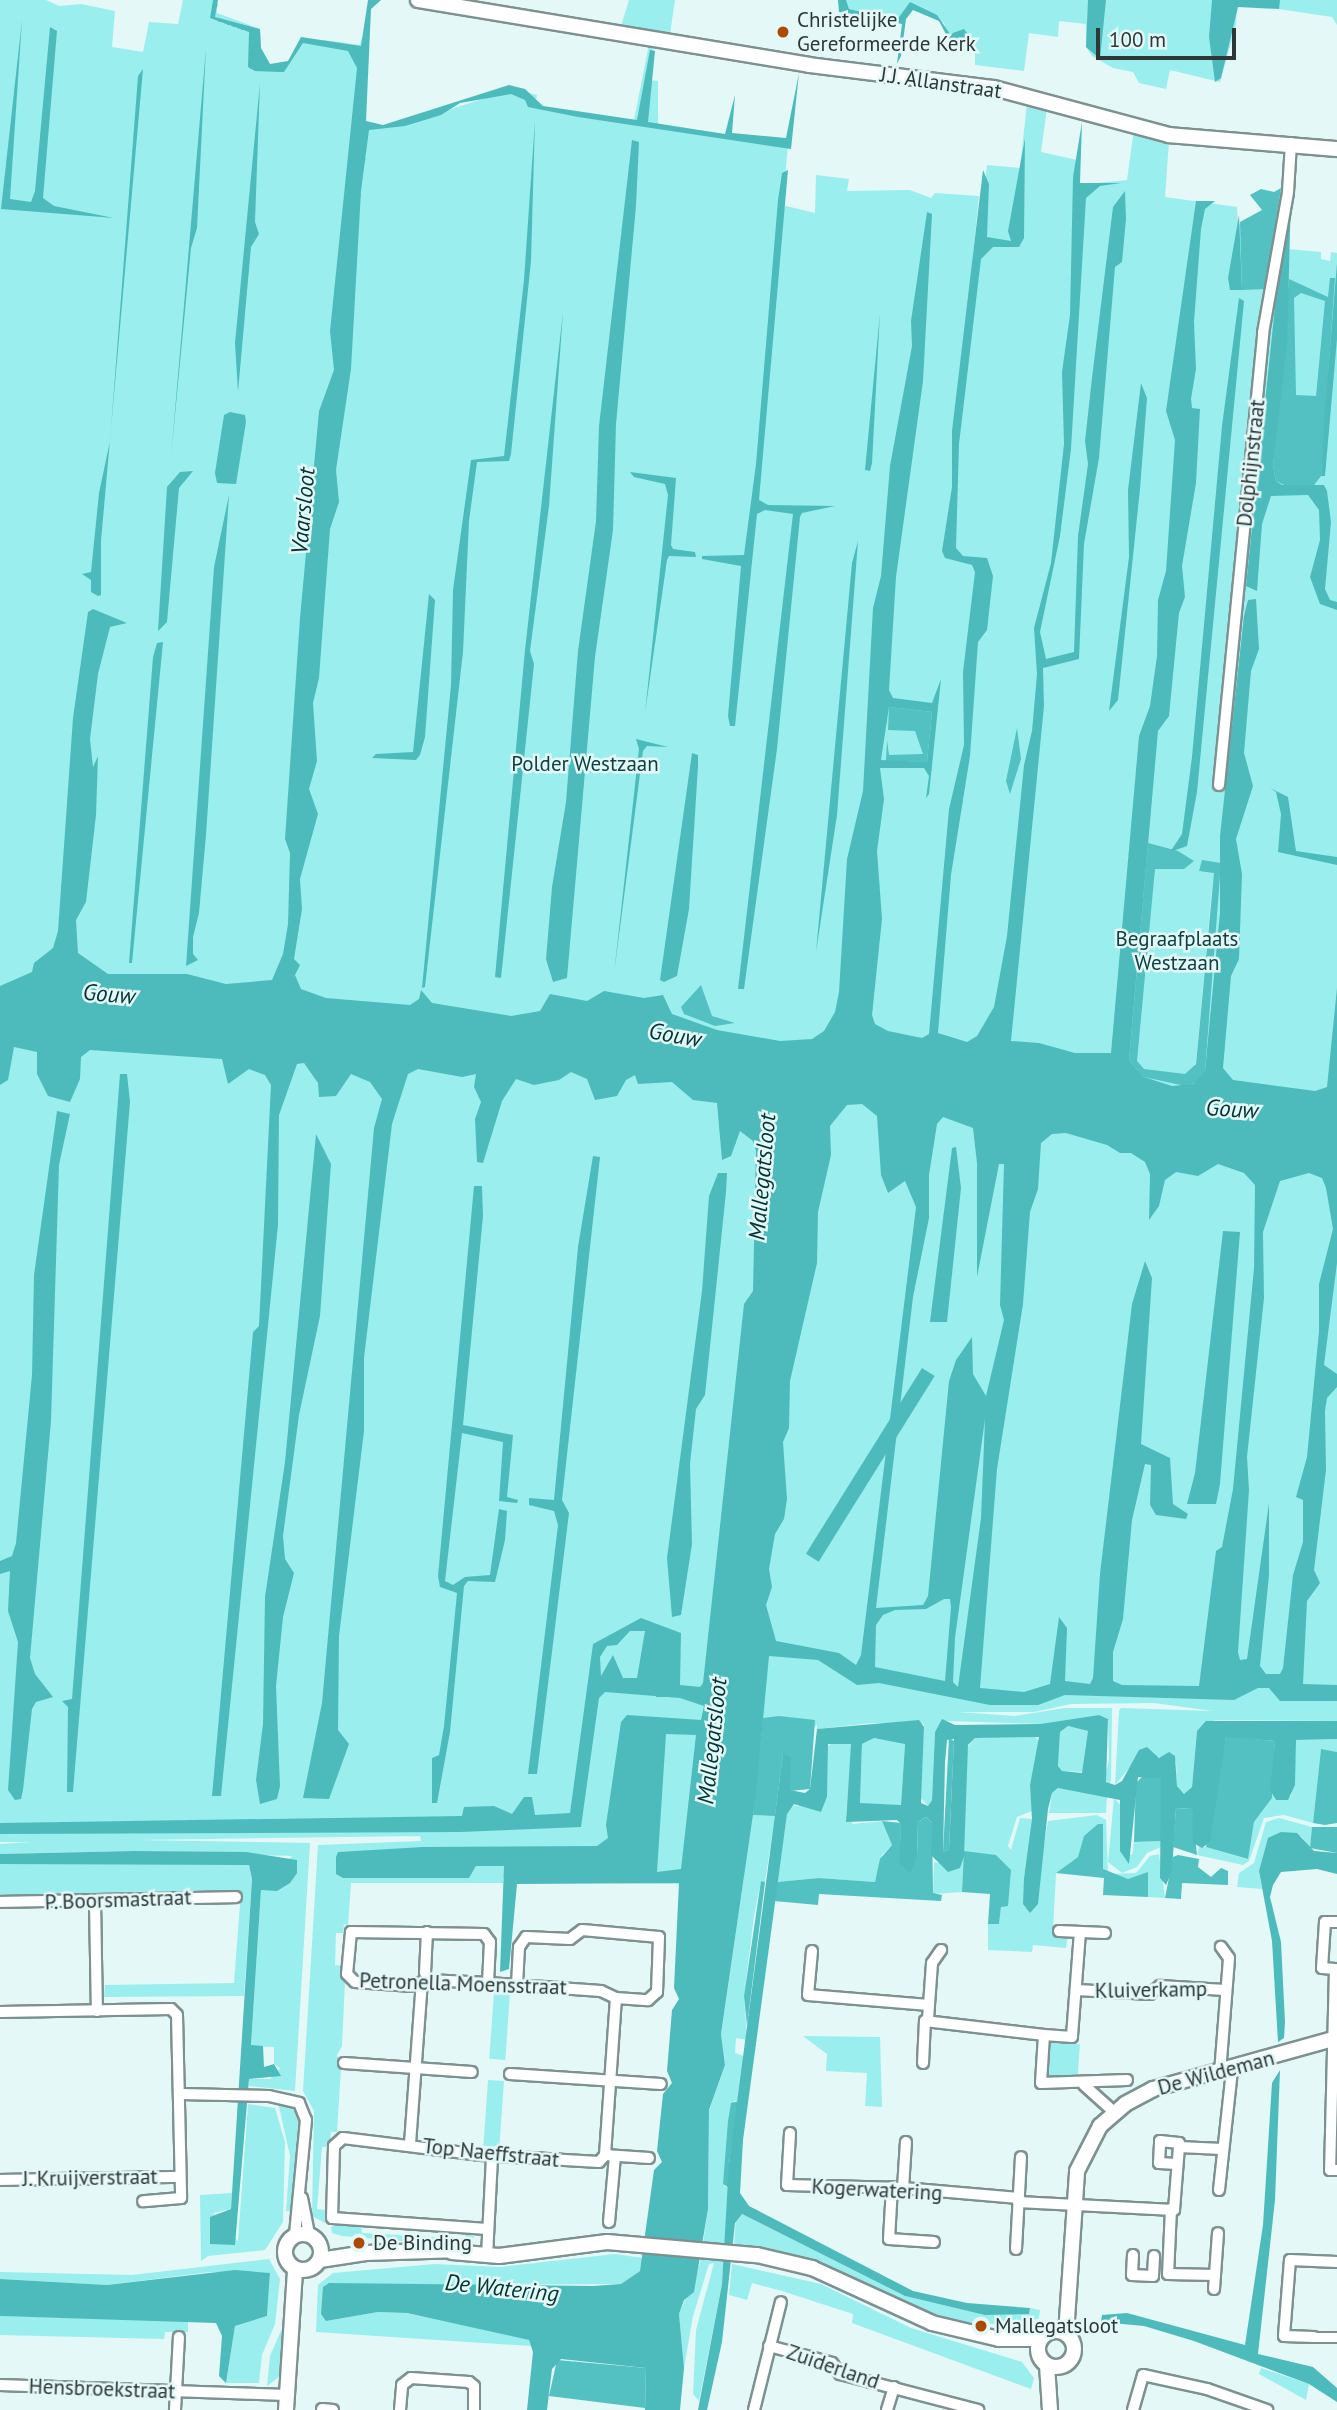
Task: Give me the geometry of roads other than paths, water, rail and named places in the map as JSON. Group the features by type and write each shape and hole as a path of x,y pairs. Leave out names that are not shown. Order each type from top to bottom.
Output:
{"street":[{"name":"J.J. Allanstraat","path":"418,0 809,65 994,88 1170,135 1291,143 1337,149"},
{"name":"Dolphijnstraat","path":"1219,785 1263,333 1288,192 1291,143"},
{"name":"P. Boorsmastraat","path":"0,1902 236,1897"},
{"path":"0,2012 97,2011 94,1901"},
{"path":"1337,1922 1325,1922 1322,1968 1335,1969 1335,2061 1330,2170 1337,2170"},
{"name":"Petronella Moensstraat","path":"427,1932 351,1932 349,1979 412,1986 423,1977 488,1983 601,1991 616,1998 654,1999 659,1937 582,1930 570,1939 526,1937 519,1947 517,1985"},
{"path":"1059,1931 1105,1933"},
{"path":"410,2144 427,1932 488,1936 488,1983"},
{"path":"928,2021 1072,2037 1080,1932"},
{"path":"1219,2190 1226,2072 1225,1990 1230,1958 1221,1947"},
{"path":"923,2063 932,1963 941,1950"},
{"path":"812,1951 808,1995 929,2005"},
{"name":"Kluiverkamp","path":"1077,1990 1150,1994 1160,1986 1225,1990"},
{"path":"609,2222 610,2080 616,1998"},
{"name":"J. Kruijverstraat","path":"97,2011 171,2010 177,2015 181,2094 181,2197 143,2201"},
{"path":"1044,2035 1041,2083 1084,2085 1094,2078 1127,2080"},
{"name":"De Wildeman","path":"1054,2366 1074,2348 1049,2339 1067,2283 1074,2205 1083,2155 1114,2112 1153,2089 1226,2072 1334,2039"},
{"path":"344,2063 472,2072"},
{"path":"510,2074 661,2084"},
{"path":"1084,2085 1114,2112"},
{"path":"181,2094 269,2096 299,2103 306,2120 302,2235 284,2254 301,2270"},
{"name":"Kogerwatering","path":"790,2133 787,2185 898,2188 1074,2205 1171,2210"},
{"name":"Top Naeffstraat","path":"487,2229 332,2218 334,2146 343,2138 410,2144 422,2150 599,2162 610,2156 649,2158"},
{"path":"1168,2274 1171,2210 1177,2164 1178,2147 1179,2143 1160,2141 1159,2162 1177,2164"},
{"path":"906,2142 889,2239 934,2242"},
{"path":"1178,2147 1222,2149"},
{"path":"487,2252 492,2155"},
{"path":"1016,2249 1021,2157"},
{"name":"J. Kruijverstraat","path":"0,2180 180,2177"},
{"path":"1214,2289 1218,2232"},
{"path":"302,2235 321,2253"},
{"path":"287,2402 301,2270 321,2253 487,2252 635,2244 740,2253 812,2268 905,2312 999,2339 1049,2339 1054,2366 1050,2410"},
{"path":"1133,2255 1132,2275 1215,2275"},
{"path":"1153,2273 1154,2256"},
{"path":"1337,2262 1285,2260 1284,2336 1337,2337"},
{"path":"754,2410 781,2302"},
{"path":"175,2410 179,2337"},
{"name":"Zuiderland","path":"769,2346 832,2363 840,2374 978,2410"},
{"path":"1133,2410 1143,2375 1207,2389 1267,2410"},
{"path":"400,2410 405,2379 474,2386 474,2410"},
{"name":"Hensbroekstraat","path":"0,2385 224,2393 287,2402"},
{"path":"887,2410 894,2387"},
{"path":"323,2409 333,2410"}],"water":[{"path":"213,0 218,0 215,17 260,29 261,48 270,64 288,61 301,37 361,46 368,0 381,0 371,9 366,121 383,125 509,85 525,89 543,106 637,120 650,50 655,51 648,122 725,134 735,95 732,133 786,138 799,73 791,149 578,117 528,107 525,100 511,94 460,103 441,115 405,126 369,130 361,191 351,369 336,470 339,502 330,529 319,678 313,703 317,761 309,789 318,814 300,879 302,909 294,959 300,965 295,975 301,989 326,998 410,1005 419,999 421,990 432,1003 511,1016 540,1011 550,994 587,1001 604,991 644,998 663,995 672,1014 717,1030 780,1041 812,1039 824,1031 835,1012 839,992 847,859 863,791 873,608 881,576 890,466 912,346 911,321 927,212 932,214 923,381 896,577 889,690 893,698 932,703 941,679 929,794 926,798 929,776 924,768 880,768 884,799 877,851 882,919 872,1015 875,1024 888,1031 922,1038 929,1034 949,809 964,745 963,672 975,572 972,565 945,558 942,551 952,487 952,431 983,170 989,184 987,237 1011,241 1008,231 1025,138 1024,238 1019,247 993,247 981,259 959,444 956,548 963,556 987,558 993,576 987,630 978,642 970,756 951,875 938,1033 967,1042 977,1036 994,1007 1007,936 1024,765 1032,731 1037,674 1034,628 1051,563 1064,444 1062,372 1070,315 1073,177 1082,122 1080,183 1121,183 1100,186 1086,198 1071,449 1060,536 1040,632 1046,659 1074,652 1078,536 1088,464 1085,441 1113,207 1125,191 1126,219 1122,262 1115,267 1099,458 1084,544 1079,659 1043,668 1044,706 1011,1041 1039,1043 1075,1053 1111,1053 1139,736 1150,706 1157,656 1158,600 1166,571 1175,440 1166,411 1196,201 1215,201 1205,209 1201,229 1194,322 1196,369 1191,399 1192,408 1200,409 1196,483 1182,566 1185,597 1179,613 1169,716 1158,731 1129,1060 1144,1077 1172,1086 1194,1084 1205,1071 1220,913 1220,836 1244,616 1248,600 1256,599 1259,649 1251,671 1244,753 1253,786 1236,839 1242,874 1239,959 1231,976 1223,1068 1233,1080 1315,1091 1327,1087 1337,988 1337,1263 1324,1365 1337,1374 1337,1387 1327,1398 1325,1411 1326,1470 1314,1570 1320,1583 1307,1601 1303,1684 1337,1685 1337,1701 1280,1701 1269,1688 1258,1688 1234,1700 1065,1695 1038,1705 990,1705 879,1683 857,1685 818,1660 769,1656 756,1794 721,2034 725,2065 709,2110 708,2209 694,2292 684,2300 679,2314 684,2368 680,2410 645,2410 646,2368 561,2359 552,2369 547,2410 527,2410 533,2352 529,2340 407,2313 378,2312 326,2321 321,2314 323,2287 329,2283 593,2286 621,2284 640,2271 654,2170 662,2162 657,2151 663,2094 672,2083 667,2071 672,2010 679,1999 674,1988 679,1883 517,1884 509,1969 500,1972 504,1866 476,1866 469,1878 343,1878 336,1874 336,1857 338,1852 423,1847 597,1846 608,1838 606,1825 621,1722 627,1715 701,1720 704,1706 680,1698 605,1692 599,1698 581,1827 460,1832 0,1834 0,1823 462,1816 464,1807 494,1806 512,1814 524,1797 532,1797 535,1815 570,1813 593,1644 641,1618 681,1633 680,1685 700,1687 703,1683 744,1304 753,1291 756,1151 753,1141 740,1131 731,1156 722,1160 717,1103 693,1100 672,1082 638,1084 635,1075 626,1080 617,1096 595,1100 587,1079 571,1072 559,1080 534,1085 516,1079 502,1101 483,1163 477,1162 475,1119 481,1102 474,1087 476,1074 462,1077 418,1069 408,1074 392,1124 364,1358 364,1431 339,1636 338,1730 349,1744 329,1799 303,1798 322,1703 374,1128 382,1099 370,1082 351,1074 336,1096 319,1097 318,1083 304,1063 297,1064 279,1115 278,1225 221,1796 212,1796 253,1332 259,1326 271,1085 265,1075 249,1069 228,1084 222,1059 90,1050 81,1057 80,1079 70,1102 48,1096 37,1074 37,1052 14,1047 8,1080 0,1085 0,986 32,972 34,963 53,948 58,931 73,718 88,612 93,609 127,623 110,627 98,674 90,739 93,767 98,756 96,815 86,902 76,920 78,953 108,974 187,974 226,984 272,980 283,954 288,924 290,853 285,839 300,618 319,411 334,370 330,331 357,68 348,51 303,43 284,72 255,71 248,67 249,32 210,18","holes":["889,707 932,712 927,762 881,760","862,1104 877,1116 881,1175 888,1193 905,1181 916,1207 861,1655 856,1665 839,1653 776,1641 766,1605 772,1587 769,1569 775,1534 784,1519 787,1499 783,1442 789,1428 790,1381 817,1263 818,1212 831,1155 830,1126 847,1105","943,1117 973,1128 977,1163 977,1277 999,1164 1004,1164 1000,1305 1004,1320 986,1396 973,1374 972,1337 956,1360 949,1381 928,1596 923,1605 876,1608 913,1297 929,1218 929,1175 937,1124","1066,1133 1107,1145 1120,1153 1131,1153 1145,1162 1150,1174 1149,1220 1159,1206 1165,1180 1176,1172 1198,1176 1218,1164 1244,1173 1255,1185 1254,1268 1233,1489 1222,1547 1216,1551 1199,1686 1122,1685 1113,1681 1113,1652 1123,1619 1132,1520 1145,1464 1151,1465 1150,1505 1156,1515 1186,1519 1188,1514 1173,1504 1170,1458 1141,1444 1152,1278 1145,1261 1132,1304 1100,1574 1093,1678 1090,1684 1065,1681 1067,1628 1059,1617 1050,1684 1024,1692 980,1688 997,1469 1023,1304 1030,1212 1038,1189 1041,1143 1052,1134","1309,1173 1322,1178 1333,1229 1319,1284 1319,1331 1307,1457 1296,1497 1303,1500 1303,1542 1293,1575 1283,1668 1280,1674 1266,1674 1260,1666 1269,1575 1269,1503 1247,1659 1240,1660 1238,1652 1249,1490 1247,1457 1264,1298 1263,1232 1280,1181","985,1419 981,1518 958,1687 953,1682 955,1638","944,1599 950,1599 945,1681 875,1667 876,1625 883,1615 895,1610 926,1609","630,1631 645,1631 637,1678 623,1678 613,1655 601,1676 600,1657 607,1646 617,1645","666,1734 696,1735 681,1869 657,1872"]},
{"path":"838,0 846,0 849,9 897,20 910,2 937,15 950,34 964,29 975,44 948,38 939,21 913,10 906,19 901,56 897,64 902,24 839,12"},
{"path":"1088,0 1106,0 1100,59 1086,47"},
{"path":"1212,0 1280,0 1279,9 1238,7 1221,78 1215,82 1209,37"},
{"path":"22,20 10,199 31,202 35,191 50,27 57,31 43,198 54,206 114,218 1,209"},
{"path":"206,48 197,228 191,248 171,457"},
{"path":"143,69 111,433 138,76"},
{"path":"260,83 255,222 259,234 251,247 238,392 235,343"},
{"path":"535,120 531,261 511,454 509,461 477,462 469,521 463,652 425,987 422,988 451,685 453,590 471,460 504,456 524,280"},
{"path":"632,140 639,142 636,206 616,424 613,530 595,657 567,978 553,982 546,959 552,887 566,802 578,651 596,521 599,426"},
{"path":"788,170 759,500 768,505 835,506 802,513 800,517 777,749 744,989 738,989 793,514 765,510 757,514 735,726 730,726 728,716 741,566 702,559 702,556 744,555 756,464 778,200 782,173"},
{"path":"1291,194 1287,345 1273,465 1276,481 1282,485 1324,485 1327,491 1331,522 1325,589 1330,600 1337,602 1337,610 1320,604 1310,577 1320,540 1319,510 1308,495 1271,496 1262,524 1257,591 1246,586 1277,287"},
{"path":"1239,215 1242,290 1230,290 1228,278"},
{"path":"1337,263 1337,339 1325,476 1321,476 1324,420"},
{"path":"1239,298 1244,301 1197,792 1187,846 1170,852 1182,834 1192,757 1222,426"},
{"path":"563,312 549,506 530,651 534,664 501,978 495,977 525,650"},
{"path":"880,313 872,463 870,471 865,470"},
{"path":"1141,383 1147,398 1140,489 1118,700 1109,711 1129,557 1128,490"},
{"path":"230,412 245,415 246,422 236,484 217,483 215,473 224,415"},
{"path":"110,442 101,541 101,595 98,596 91,592 91,580 82,574 91,572 99,493"},
{"path":"193,471 179,488 167,622 158,631 167,487 180,472"},
{"path":"630,472 676,478 671,545 673,549 695,552 696,557 669,556 667,560 645,713 668,495 665,484 634,477"},
{"path":"229,495 206,835 199,913 193,937 193,954 198,960 186,966 214,567"},
{"path":"858,541 837,815 816,952 852,563"},
{"path":"429,594 435,600 425,737 420,755 416,760 372,758 376,754 413,752"},
{"path":"163,642 132,963 129,963 153,657 157,643"},
{"path":"636,739 668,747 647,746 643,751 614,974 639,749"},
{"path":"692,753 698,755 698,766 689,909 677,976 664,982 660,980"},
{"path":"1270,788 1288,797 1296,851 1337,857 1337,865 1278,852 1281,814 1276,792"},
{"path":"120,1074 127,1074 130,1102 73,1792 67,1792 68,1707 62,1701 72,1699"},
{"path":"57,1111 70,1114 59,1165 51,1421 30,1658 35,1674 53,1697 36,1702 32,1709 23,1790 21,1799 15,1800 8,1790 18,1642 8,1611 10,1571 0,1574 0,1561 12,1556 16,1543 32,1375 34,1275"},
{"path":"316,1134 331,1164 320,1316 299,1415 283,1536 285,1559 294,1573 283,1617 276,1686 280,1786 277,1799 260,1804 256,1780 263,1724 265,1597 285,1462"},
{"path":"956,1147 961,1188 947,1322 930,1322 952,1148"},
{"path":"593,1156 600,1157 562,1500 569,1513 537,1774 528,1774 558,1525 554,1511 529,1505 529,1498 554,1500 578,1247"},
{"path":"718,1173 727,1173 726,1192 705,1395 696,1409 690,1464 692,1544 681,1615 672,1617 667,1558 702,1291 709,1196"},
{"path":"474,1186 482,1186 483,1216 463,1425 513,1435 507,1497 518,1500 517,1503 499,1501 503,1442 462,1433 445,1581 453,1585 465,1577 490,1575 499,1509 507,1511 505,1540 495,1582 468,1581 464,1586 450,1732 437,1803 432,1803 432,1758 439,1755 444,1726 457,1593 440,1587 438,1576"},
{"path":"1223,1231 1240,1232 1220,1484 1216,1504 1187,1504 1195,1473"},
{"path":"922,1368 935,1376 819,1562 806,1554"},
{"path":"1099,1715 1108,1719 1106,1782 1115,1785 1122,1781 1139,1750 1147,1747 1159,1758 1169,1752 1175,1756 1177,1786 1184,1794 1192,1787 1197,1731 1206,1721 1337,1721 1337,1739 1296,1740 1295,1785 1288,1800 1276,1800 1270,1790 1275,1741 1226,1737 1210,1842 1202,1848 1193,1843 1192,1809 1176,1808 1172,1871 1166,1885 1160,1878 1161,1779 1138,1777 1129,1864 1120,1851 1120,1800 1058,1788 1052,1793 1048,1809 1038,1904 1030,1913 1023,1904 1024,1878 1032,1819 1030,1785 1039,1737 975,1738 968,1745 964,1857 960,1868 948,1872 931,1855 932,1823 926,1817 918,1822 917,1857 910,1872 899,1864 901,1824 897,1820 846,1822 851,1744 828,1744 827,1797 821,1812 794,1804 787,1814 743,2140 740,2193 749,2206 913,2291 967,2303 1030,2308 1029,2314 985,2315 905,2296 742,2214 735,2223 722,2342 707,2410 698,2410 722,2284 729,2163 783,1754 791,1757 790,1790 805,1793 810,1789 817,1729 919,1720 924,1727 921,1803 928,1806 932,1800 935,1732 942,1719 955,1725 1040,1724","holes":["1068,1726 1088,1731 1082,1773 1062,1771 1058,1766 1060,1732","874,1738 905,1744 901,1805 860,1803 862,1744","954,1739 949,1849 943,1852 947,1740"]},
{"path":"1281,1832 1297,1833 1314,1851 1337,1853 1337,1874 1317,1869 1281,1872 1273,1885 1270,1897 1281,1942 1285,2022 1284,2038 1278,2042 1272,1941 1259,1871 1268,1838"},
{"path":"246,1852 297,1860 297,1873 290,1883 277,1891 261,1890 251,2045 263,2046 264,2067 274,2064 281,2076 249,2079 235,2245 210,2244 210,2217 231,2209 252,1879 249,1865 0,1864 0,1854"},
{"path":"1280,2070 1275,2200 1258,2354 1313,2367 1337,2388 1337,2402 1309,2384 1194,2341 1144,2326 1101,2322 1102,2315 1127,2313 1245,2345 1263,2225 1272,2083"},
{"path":"235,2270 270,2273 267,2316 235,2326 226,2383 219,2376 222,2336 216,2323 0,2316 0,2279 107,2285"}],"place":[{"name":"Christelijke Gereformeerde Kerk","path":"783,32"},
{"name":"De Binding","path":"359,2243"},
{"name":"Mallegatsloot","path":"981,2326"}],"water label":[{"name":"Vaarsloot","path":"303,511"},
{"name":"Gouw","path":"109,994"},
{"name":"Gouw","path":"675,1035"},
{"name":"Gouw","path":"1232,1109"},
{"name":"De Watering","path":"502,2288"}],"park label":[{"name":"Polder Westzaan","path":"585,764"},
{"name":"Begraafplaats Westzaan","path":"1177,951"}]}
